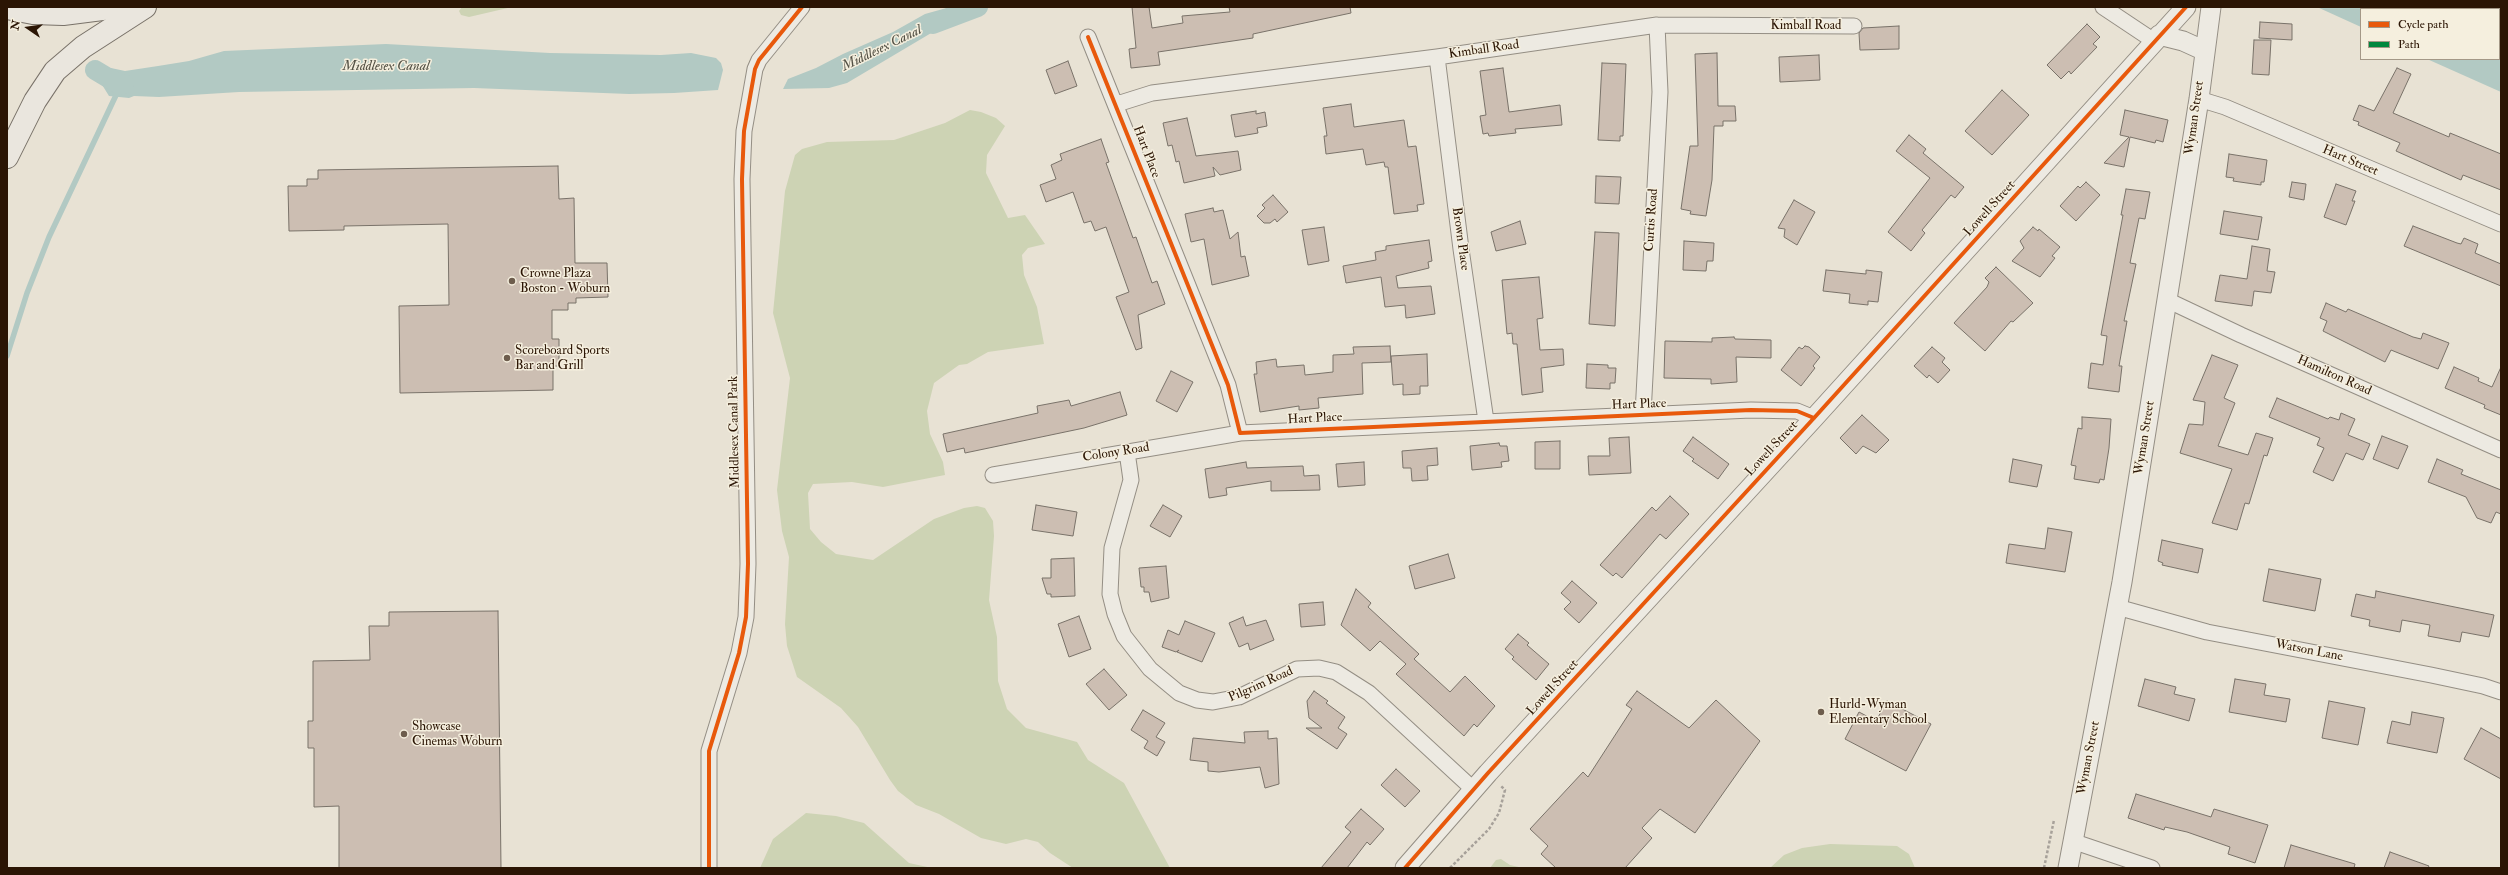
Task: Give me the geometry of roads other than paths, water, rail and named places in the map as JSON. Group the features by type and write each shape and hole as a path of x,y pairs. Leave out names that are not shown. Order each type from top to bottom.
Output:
{"main road":[{"path":"7,8 33,13 63,14 118,7"},
{"path":"7,157 35,101 55,71 83,47 145,7"}],"street":[{"name":"Middlesex Canal Park","path":"709,868 709,751 739,653 746,617 748,564 742,179 744,132 755,69 759,60 802,7"},
{"path":"2103,7 2157,38 2183,41 2205,51"},
{"name":"Lowell Street","path":"1405,868 1474,790 1814,418 2186,7"},
{"name":"Wyman Street","path":"2068,868 2117,607 2199,99 2211,7"},
{"name":"Kimball Road","path":"1117,104 1152,94 1437,57 1657,25 1854,26"},
{"name":"Curtis Road","path":"1643,414 1660,92 1657,25"},
{"name":"Hart Place","path":"1088,37 1117,104 1228,385 1240,433 1643,414 1790,410 1801,412 1814,418"},
{"name":"Brown Place","path":"1437,57 1461,249 1486,421"},
{"name":"Hart Street","path":"2199,99 2225,107 2501,224"},
{"name":"Hamilton Road","path":"2167,300 2248,338 2501,450"},
{"name":"Colony Road","path":"992,475 1240,433"},
{"name":"Pilgrim Road","path":"1128,452 1130,480 1112,548 1110,594 1114,614 1124,636 1150,669 1179,693 1197,700 1213,702 1239,697 1297,669 1319,668 1336,672 1369,693 1474,790"},
{"name":"Watson Lane","path":"2117,607 2207,632 2446,678 2483,686 2501,692"},
{"path":"2072,841 2152,868"}],"water":[{"name":"Middlesex Canal","path":"950,7 955,8 957,14 943,26 847,83 829,88 783,89 788,79 816,68 843,54 893,32 925,14"},
{"path":"2317,7 2376,8 2360,8 2360,27"},
{"name":"Middlesex Canal","path":"386,44 550,53 661,55 691,53 716,58 721,63 723,70 718,90 674,93 629,94 474,88 239,92 159,97 134,96 129,98 109,96 96,75 111,68 125,71 189,61 224,51"},
{"path":"2500,50 2501,92 2429,60 2500,60"}],"waterway":[{"name":"Middlesex Canal","path":"933,24 978,7"},
{"name":"Middlesex Canal","path":"95,70 120,85 124,84"},
{"path":"7,356 27,293 49,237 118,91"}],"place":[{"name":"Crowne Plaza Boston - Woburn","path":"512,281"},
{"name":"Scoreboard Sports Bar and Grill","path":"507,358"},
{"name":"Hurld-Wyman Elementary School","path":"1821,712"},
{"name":"Showcase Cinemas Woburn","path":"404,734"}]}
